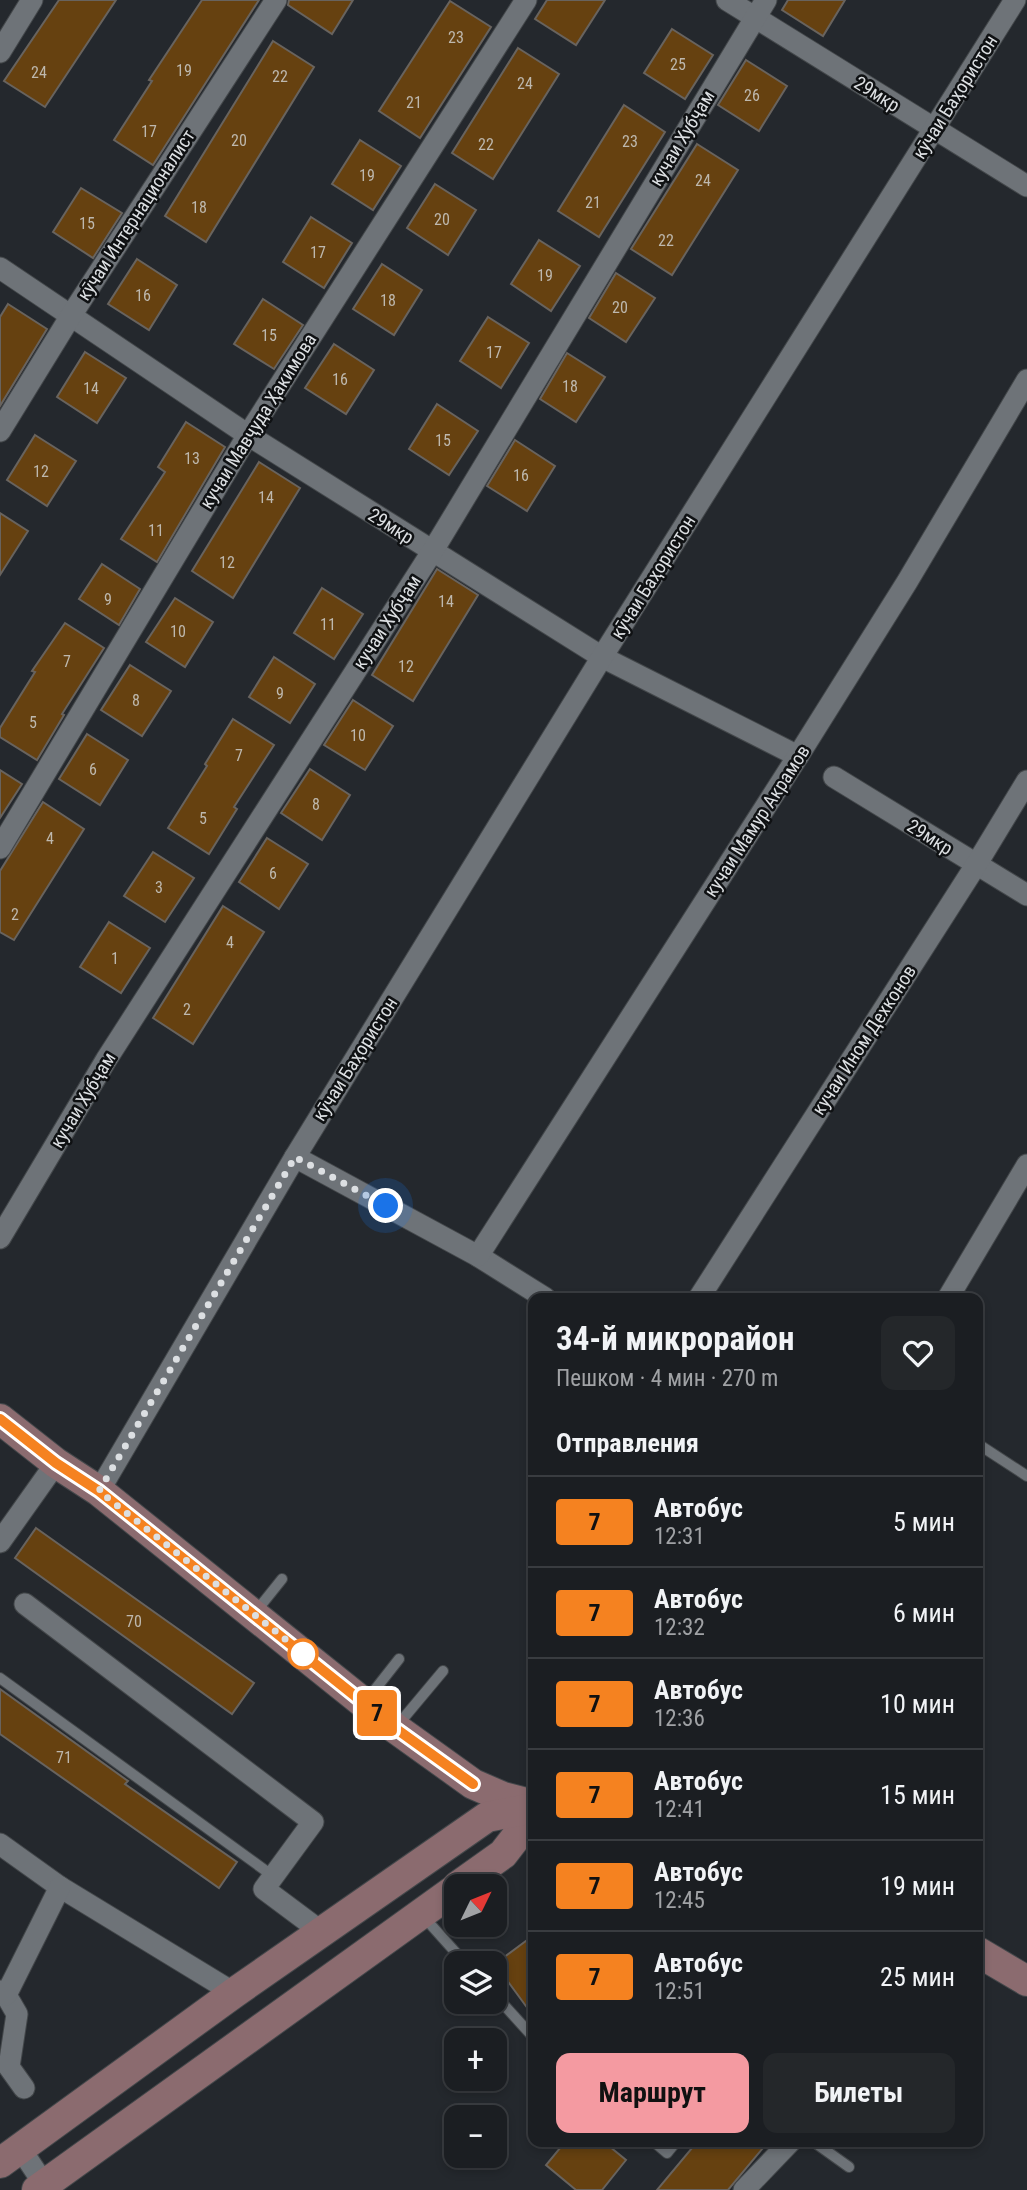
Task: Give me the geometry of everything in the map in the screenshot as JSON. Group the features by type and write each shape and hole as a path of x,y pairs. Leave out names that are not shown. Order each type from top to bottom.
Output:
{"main road":[{"path":"0,1419 56,1463 99,1491 395,1728 473,1784 528,1804"},
{"path":"463,1833 474,1819 473,1784"},
{"path":"10,2156 234,1993 463,1833 487,1817 528,1807"},
{"path":"476,1874 503,1854 528,1822"},
{"path":"398,1879 421,1914"},
{"path":"44,2188 444,1897"},
{"path":"983,1955 1027,1981"}],"street":[{"path":"0,52 32,0"},
{"name":"кӯчаи Интернационалист","path":"0,432 72,314 276,0"},
{"name":"кучаи Мавҷуда Ҳакимова","path":"0,848 248,435 526,0"},
{"name":"29мкр","path":"727,0 761,9 934,130 1027,186"},
{"name":"кӯчаи Баҳористон","path":"99,1491 295,1157 602,657 1015,0"},
{"name":"кучаи Хубҷам","path":"0,1238 106,1060 432,552 761,9"},
{"name":"29мкр","path":"0,268 248,435 602,657 798,757"},
{"name":"кучаи Мамур Акрамов","path":"478,1256 798,757 907,582 1027,380"},
{"name":"29мкр","path":"834,777 1027,895"},
{"name":"кучаи Ином Дехконов","path":"702,1293 1027,781"},
{"path":"295,1157 478,1256 537,1293"},
{"path":"951,1293 1027,1166"},
{"path":"0,1542 56,1463"},
{"path":"25,1604 313,1822 264,1889 323,1933"},
{"path":"0,1844 60,1887 234,1993"},
{"path":"24,2088 9,2067 17,2014 3,1993 60,1887"},
{"path":"744,2190 785,2147"},
{"path":"10,2156 44,2188"}],"lane":[{"path":"983,1447 1027,1476"},
{"path":"254,1614 282,1579"},
{"path":"365,1703 399,1659"},
{"path":"395,1728 443,1671"},
{"path":"0,1678 273,1876"},
{"path":"421,1914 454,1951"},
{"path":"507,2008 528,2031"},
{"path":"821,2147 849,2167"}],"building":[{"path":"59,0 116,0 45,107 4,81"},
{"path":"202,0 259,0 153,165 114,140 152,81 149,80"},
{"path":"289,0 353,0 332,34 288,5"},
{"path":"547,0 605,0 576,45 535,19"},
{"path":"788,0 845,0 823,36 782,10"},
{"path":"450,1 491,27 420,138 379,111"},
{"path":"672,29 713,55 685,99 644,73"},
{"path":"273,41 314,67 206,242 165,216"},
{"path":"518,48 559,74 493,179 452,153"},
{"path":"746,60 787,86 759,131 718,105"},
{"path":"624,105 665,132 599,237 558,211"},
{"path":"360,140 401,166 373,210 332,184"},
{"path":"697,144 738,170 672,275 631,249"},
{"path":"435,184 476,210 448,255 407,228"},
{"path":"81,188 122,213 93,258 53,232"},
{"path":"311,217 352,243 324,288 283,262"},
{"path":"539,240 580,266 551,311 511,284"},
{"path":"137,259 177,285 149,330 108,304"},
{"path":"382,264 422,290 394,335 353,309"},
{"path":"616,273 655,298 626,342 589,318"},
{"path":"263,299 303,325 274,369 234,344"},
{"path":"8,304 47,329 0,406 0,317"},
{"path":"488,317 529,343 501,388 460,361"},
{"path":"334,344 374,370 346,414 305,388"},
{"path":"85,352 126,378 97,423 57,397"},
{"path":"567,353 605,377 576,422 540,399"},
{"path":"437,404 478,431 449,475 409,449"},
{"path":"186,422 225,447 157,562 121,539 165,472 158,467"},
{"path":"35,435 76,461 47,506 7,480"},
{"path":"515,440 555,466 527,511 487,486"},
{"path":"259,462 300,488 233,598 192,571"},
{"path":"0,513 28,531 0,575"},
{"path":"102,564 140,589 119,625 79,599"},
{"path":"437,569 478,595 413,701 372,675"},
{"path":"322,588 363,614 334,659 294,633"},
{"path":"175,598 213,622 185,667 146,642"},
{"path":"65,623 104,648 62,714 64,715 37,760 0,737 0,728 35,672 32,671"},
{"path":"274,657 315,684 290,723 249,697"},
{"path":"130,665 171,691 142,736 101,710"},
{"path":"353,700 393,726 365,770 324,745"},
{"path":"233,719 274,745 234,807 237,809 209,854 168,828"},
{"path":"87,734 128,760 100,805 59,779"},
{"path":"310,769 350,795 322,840 281,813"},
{"path":"0,770 22,784 0,818"},
{"path":"43,802 84,829 14,940 0,932 0,871"},
{"path":"267,838 308,864 279,909 239,882"},
{"path":"153,852 194,878 165,922 124,896"},
{"path":"223,906 264,932 193,1044 153,1018"},
{"path":"109,922 150,948 121,993 80,967"},
{"path":"36,1528 254,1683 232,1714 15,1558"},
{"path":"0,1689 128,1781 125,1784 237,1862 219,1888 0,1734"},
{"path":"528,1939 528,2009 507,1980 507,1955"},
{"path":"561,2147 610,2147 626,2160 602,2190 576,2190 546,2165"},
{"path":"693,2147 764,2147 728,2190 657,2190"}],"bus line":[{"name":"7","path":"0,1419 56,1463 99,1491 395,1728 473,1784"}],"route":[{"path":"303,1654 309,1658 99,1491 295,1157 386,1206"}]}
